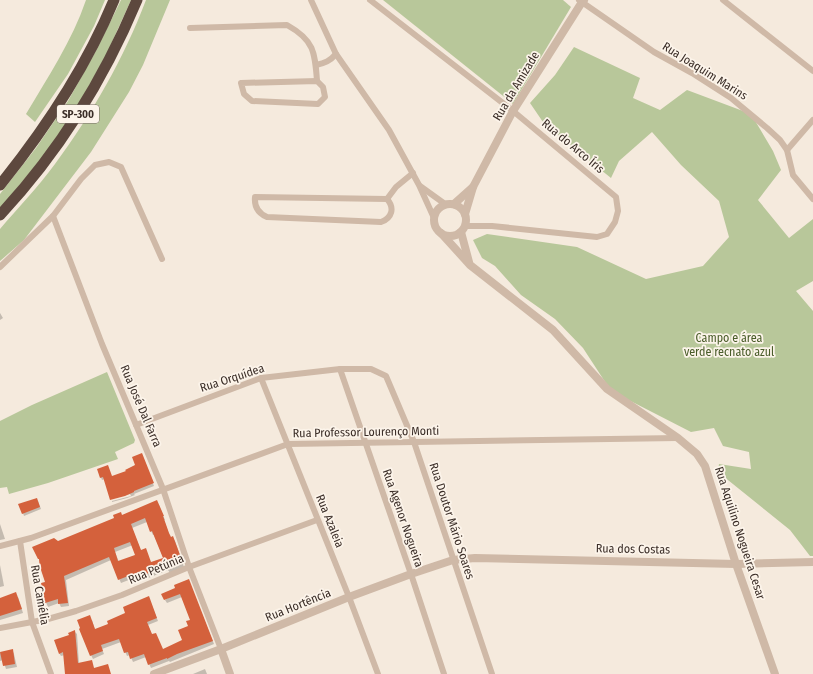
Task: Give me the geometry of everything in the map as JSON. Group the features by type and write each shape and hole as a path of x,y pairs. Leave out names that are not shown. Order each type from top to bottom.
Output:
{"highway":[{"name":"SP-300","path":"0,185 30,147 63,99 92,49 114,0"},
{"name":"SP-300","path":"0,215 35,174 77,116 102,72 137,0"}],"street":[{"path":"311,0 336,54 389,130 413,173 434,218 437,228 441,233 452,237 463,229"},
{"name":"Rua do Arco Íris","path":"370,0 513,111 616,196 618,211 615,222 607,234 597,237 492,226 463,229"},
{"path":"723,0 813,71"},
{"name":"Rua da Amizade","path":"465,214 473,187 513,111 582,1"},
{"name":"Rua Joaquim Marins","path":"582,1 654,52 692,73 731,98 768,128 780,140 787,150 793,175 813,199"},
{"path":"190,28 287,25 300,32 310,43 316,57 317,81 323,87 325,97 318,104 252,101 244,94 241,83 317,81"},
{"path":"316,65 324,64 331,60 336,54"},
{"path":"787,150 813,120"},
{"path":"0,266 53,216 81,179 95,164 109,162 121,167 162,259"},
{"path":"387,199 396,187 413,173"},
{"path":"419,185 445,204"},
{"name":"Rua da Amizade","path":"454,204 473,187"},
{"path":"255,197 387,199 392,206 392,210 389,218 382,222 267,217 258,211 254,202 255,197"},
{"path":"434,218 435,213 445,204 454,204 462,210 466,219 463,229 470,265"},
{"name":"Rua José Dal Farra","path":"53,216 102,344 163,489 189,567 230,674"},
{"name":"Rua Aquilino Nogueira Cesar","path":"441,233 470,265 553,330 607,389 678,438 697,454 705,466 736,564 775,674"},
{"name":"Rua Orquídea","path":"136,425 261,378 340,369 371,368 386,376"},
{"name":"Rua Agenor Nogueira","path":"340,369 444,674"},
{"name":"Rua Doutor Mário Soares","path":"386,376 414,442 492,674"},
{"name":"Rua Azaleia","path":"261,378 349,597 378,674"},
{"name":"Rua Professor Lourenço Monti","path":"0,546 288,444 678,438"},
{"name":"Rua Petúnia","path":"0,628 76,611 115,598 189,567 318,520"},
{"name":"Rua Camélia","path":"20,540 32,622 51,674"},
{"name":"Rua dos Costas","path":"453,560 483,558 736,564 813,562"},
{"name":"Rua Hortência","path":"154,674 221,649 349,597 453,560"}],"green space":[{"path":"86,0 105,0 94,26 68,74 35,122 26,114 67,44"},
{"path":"121,0 131,0 107,53 78,106 44,155 0,209 0,194 36,148 68,101 97,49"},
{"path":"146,0 170,0 143,65 129,92 91,152 24,240 0,261 0,229 48,173 82,125 106,85 128,43"},
{"path":"383,0 563,0 571,7 513,104"},
{"name":"Campo e área verde recnato azul","path":"574,47 640,78 633,98 660,110 687,90 751,114 773,151 781,170 758,200 789,238 813,219 813,281 796,291 813,311 813,556 810,556 790,530 718,472 719,464 751,469 749,452 723,446 714,428 691,432 611,391 583,348 555,319 521,295 495,266 482,258 473,240 487,234 577,247 646,279 703,266 729,237 719,201 681,165 652,132 619,161 611,178 545,125 530,103 555,75"},
{"path":"107,372 135,440 134,443 115,452 118,459 48,483 9,494 7,487 0,488 0,421 32,405"}],"building":[{"path":"142,453 154,483 125,496 110,500 103,477 100,478 97,469 108,465 112,476 126,471 125,470 135,465 132,457"},
{"path":"37,498 40,507 22,514 18,504"},
{"path":"157,500 169,533 171,537 173,536 183,563 167,570 166,567 143,575 141,571 118,580 109,557 64,576 68,603 58,604 58,599 45,603 41,592 43,591 41,583 45,582 40,570 39,559 32,547 54,538 58,541 114,518 113,515 121,512 122,515","holes":["145,518 163,558 151,562 146,548 141,550 131,524","130,542 135,555 118,561 114,548"]},
{"path":"189,579 213,641 148,665 144,654 130,659 128,652 124,653 119,639 101,645 103,651 90,656 77,620 90,615 95,629 108,624 107,621 125,613 123,607 149,596 157,618 147,622 152,634 156,633 163,649 182,640 178,630 188,626 186,621 190,620 180,594 164,600 161,594 175,588 174,585"},
{"path":"16,592 22,609 0,616 0,598"},
{"path":"75,630 78,663 92,660 94,668 108,664 111,674 65,674 63,652 59,654 54,640 69,635 68,633"},
{"path":"13,649 15,664 3,666 0,652"}]}
